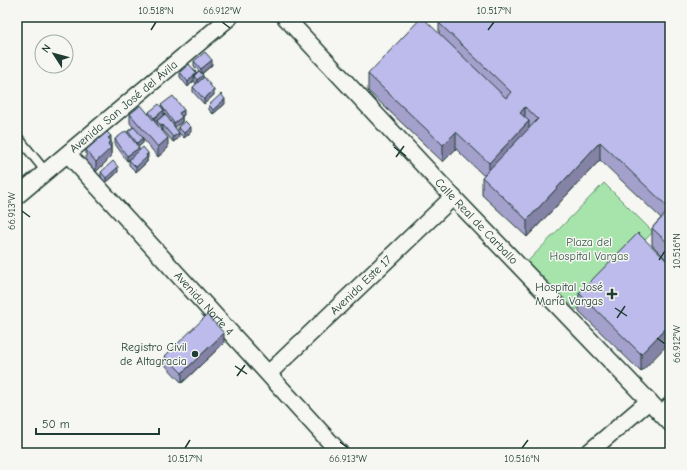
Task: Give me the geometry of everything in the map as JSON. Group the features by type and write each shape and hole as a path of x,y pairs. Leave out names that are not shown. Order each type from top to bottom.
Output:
{"street":[{"name":"Avenida San José del Ávila","path":"17,196 230,17"},
{"name":"Calle Real de Carballo","path":"285,17 453,197 659,404 670,423"},
{"name":"Avenida Norte 4","path":"68,154 269,373 340,453"},
{"name":"Avenida Este 17","path":"269,373 453,197"},
{"path":"588,453 659,404"}],"lane":[{"path":"17,136 46,172"}],"green space":[{"name":"Plaza del Hospital Vargas","path":"604,183 653,232 576,310 527,262"}],"building":[{"path":"422,17 506,98 511,92 439,23 444,17 670,17 670,209 600,142 527,220 482,177 538,119 525,107 520,113 529,121 489,163 456,132 443,145 368,74"},
{"path":"205,52 212,60 201,69 194,61"},
{"path":"189,64 196,72 188,82 180,72"},
{"path":"199,71 203,75 197,80 194,76"},
{"path":"204,77 214,90 204,99 193,87"},
{"path":"221,94 225,99 213,110 209,105"},
{"path":"173,96 184,110 179,113 182,117 174,123 161,105"},
{"path":"159,104 164,110 154,118 149,112"},
{"path":"141,105 168,138 158,147 130,114"},
{"path":"165,114 179,133 173,137 163,125 161,126 157,121"},
{"path":"185,121 191,127 184,133 178,127"},
{"path":"134,127 143,138 137,143 128,131"},
{"path":"126,131 139,148 127,156 115,139"},
{"path":"107,132 111,136 108,138 111,141 108,144 111,148 96,162 86,150"},
{"path":"143,147 148,153 146,155 147,157 136,167 129,160"},
{"path":"113,161 118,167 106,178 101,172"},
{"path":"670,209 670,245 652,228"},
{"path":"638,233 670,264 670,324 641,354 579,293"},
{"name":"Registro Civil de Altagracia","path":"207,315 224,333 182,373 165,356"}],"place":[{"name":"Hospital José María Vargas","path":"612,294"},
{"name":"Registro Civil de Altagracia","path":"195,354"}]}
